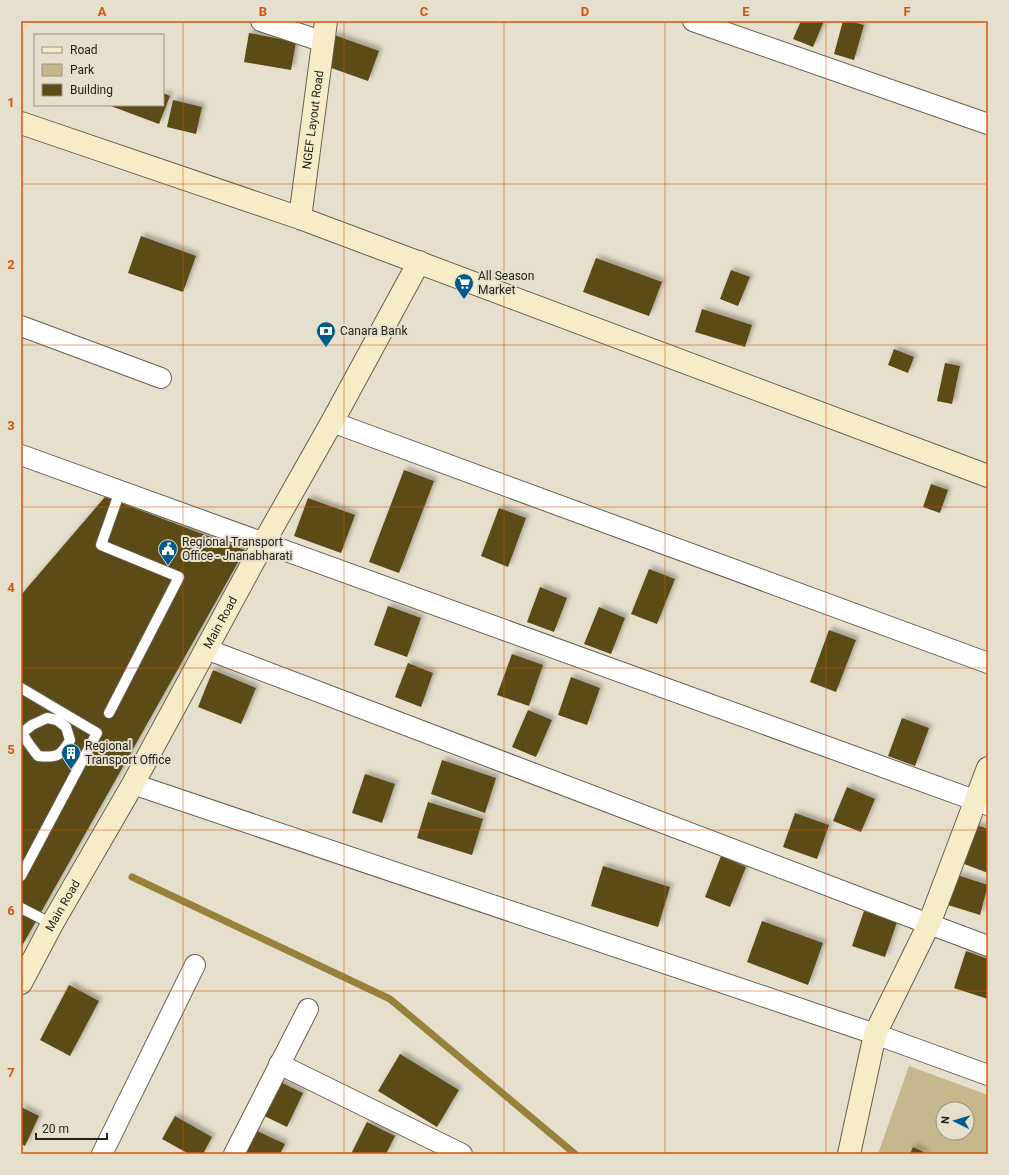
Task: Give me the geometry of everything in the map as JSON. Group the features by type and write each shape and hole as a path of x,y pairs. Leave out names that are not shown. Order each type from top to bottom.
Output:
{"street":[{"path":"261,21 324,42"},
{"name":"NGEF Layout Road","path":"300,218 326,21"},
{"path":"693,21 988,124"},
{"path":"21,123 300,218 988,476"},
{"name":"Main Road","path":"21,983 52,924 133,784 263,544 332,422 419,262"},
{"path":"21,326 161,378"},
{"path":"332,422 988,663"},
{"path":"21,455 263,544 982,803"},
{"path":"206,649 988,946"},
{"path":"849,1154 875,1034 929,924 982,803 988,768"},
{"path":"133,784 875,1034 988,1075"},
{"path":"102,1154 195,965"},
{"path":"234,1154 308,1009"},
{"path":"279,1064 462,1154"}],"lane":[{"path":"109,713 179,577 101,545 120,491"},
{"path":"21,688 62,718 97,733 21,876"},
{"path":"47,718 57,720 62,718 70,740 64,750 52,757 38,756 21,732 47,718"},
{"path":"21,908 52,924"}],"green space":[{"path":"909,1066 988,1095 988,1154 878,1154"}],"building":[{"path":"801,21 824,21 813,47 793,39"},
{"path":"843,21 864,25 854,60 834,54"},
{"path":"249,33 296,42 291,70 244,62"},
{"path":"334,35 379,51 368,81 323,65"},
{"path":"164,93 170,96 159,124 111,106 164,106"},
{"path":"173,100 202,107 196,134 167,127"},
{"path":"141,236 196,256 183,292 128,273"},
{"path":"596,258 662,282 649,316 583,292"},
{"path":"731,270 750,277 738,306 720,299"},
{"path":"702,309 752,325 745,347 695,332"},
{"path":"894,349 914,357 908,373 888,365"},
{"path":"945,363 960,366 952,404 937,401"},
{"path":"404,470 434,481 399,573 369,562"},
{"path":"931,484 948,490 940,513 923,507"},
{"name":"Regional Transport Office","path":"105,497 245,550 22,946 21,595"},
{"path":"308,498 355,515 341,553 294,536"},
{"path":"499,508 526,518 508,567 481,556"},
{"path":"649,569 675,579 657,624 631,614"},
{"path":"540,587 567,598 554,632 527,622"},
{"path":"388,606 421,618 407,657 374,645"},
{"path":"599,607 625,618 611,654 584,644"},
{"path":"829,630 856,640 836,692 810,682"},
{"path":"512,654 543,665 529,706 497,695"},
{"path":"408,663 433,673 421,707 395,697"},
{"path":"213,670 256,688 241,724 198,707"},
{"path":"571,677 600,688 587,725 558,715"},
{"path":"528,710 552,720 536,757 512,747"},
{"path":"902,718 929,728 915,766 888,756"},
{"path":"442,760 496,778 485,813 431,794"},
{"path":"365,774 395,784 382,823 352,813"},
{"path":"847,787 875,799 861,832 833,821"},
{"path":"428,802 483,819 472,855 417,838"},
{"path":"795,813 829,825 817,859 783,847"},
{"path":"973,824 988,829 988,873 959,862"},
{"path":"721,856 746,867 730,907 705,897"},
{"path":"603,866 670,887 658,927 591,906"},
{"path":"957,875 988,885 980,915 948,905"},
{"path":"864,911 897,922 885,957 852,946"},
{"path":"762,921 823,943 808,985 747,962"},
{"path":"966,951 988,959 988,999 954,988"},
{"path":"69,985 99,1001 70,1056 40,1040"},
{"path":"400,1054 459,1090 437,1127 378,1091"},
{"path":"274,1079 303,1093 287,1127 258,1113"},
{"path":"21,1107 39,1116 25,1146 21,1144"},
{"path":"175,1116 212,1137 203,1154 189,1154 162,1139"},
{"path":"367,1122 395,1136 386,1154 351,1154"},
{"path":"253,1129 285,1144 280,1154 241,1154"},
{"path":"913,1147 928,1154 910,1154"}],"waterway":[{"path":"132,877 390,999 575,1154"}],"place":[{"name":"All Season Market","path":"464,300"},
{"name":"Canara Bank","path":"326,348"},
{"name":"Regional Transport Office - Jnanabharati","path":"168,566"},
{"name":"Regional Transport Office","path":"71,770"}]}
